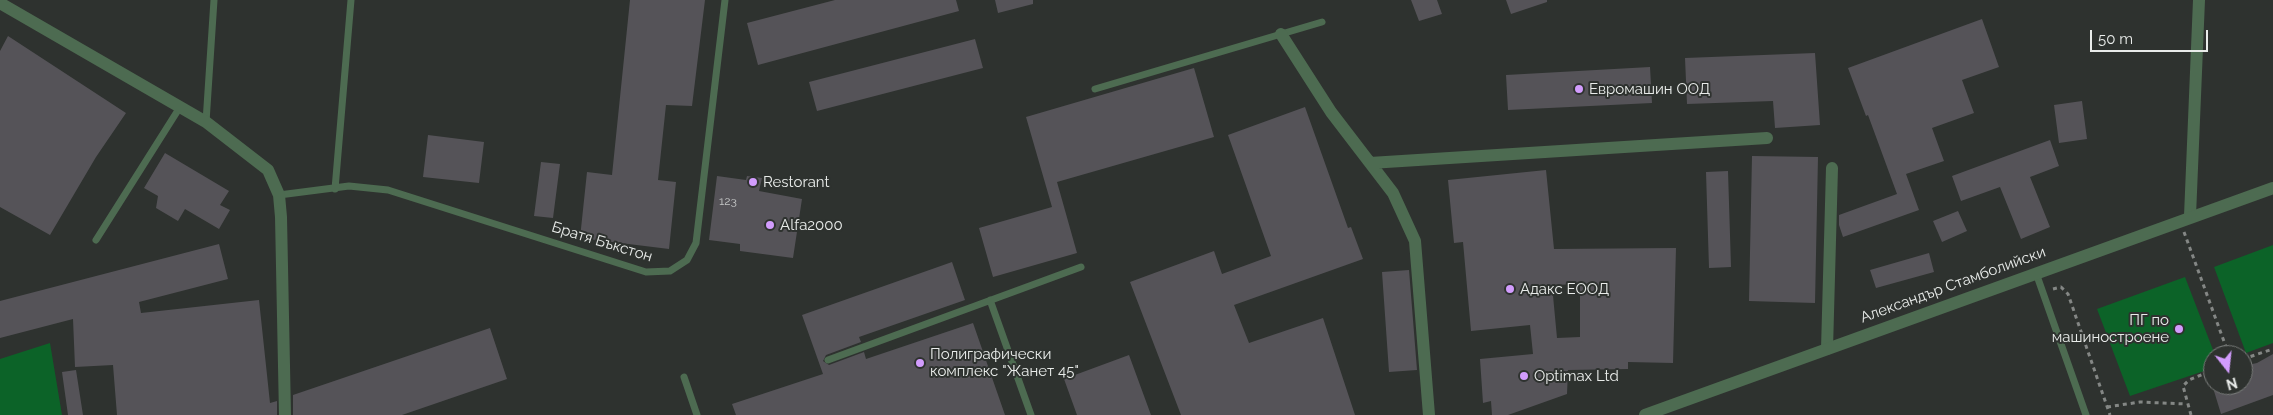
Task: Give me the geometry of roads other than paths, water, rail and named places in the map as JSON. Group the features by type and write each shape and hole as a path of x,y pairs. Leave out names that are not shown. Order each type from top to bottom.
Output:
{"street":[{"path":"2185,218 2199,0"},
{"path":"0,3 206,122 268,170 279,195 282,218 285,415"},
{"path":"1281,34 1331,112 1393,193 1415,240 1429,415"},
{"path":"1370,162 1767,138"},
{"path":"1827,348 1832,168"},
{"name":"Александър Стамболийски","path":"1645,415 1670,411 1827,348 2273,188"}],"lane":[{"path":"206,122 214,0"},
{"path":"335,189 351,0"},
{"name":"Братя Бъкстон","path":"279,195 349,186 388,190 646,272 670,272 687,260 696,243 725,0"},
{"path":"1095,89 1322,22"},
{"path":"96,240 180,107"},
{"path":"828,360 1080,267"},
{"path":"2036,272 2086,415"},
{"path":"990,300 1031,415"},
{"path":"684,377 697,415"}],"place":[{"name":"Евромашин ООД","path":"1579,89"},
{"name":"Restorant","path":"753,182"},
{"name":"Alfa2000","path":"770,225"},
{"name":"Адакс ЕООД","path":"1510,289"},
{"name":"ПГ по машиностроене","path":"2179,329"},
{"name":"Полиграфически комплекс \"Жанет 45\"","path":"920,363"},
{"name":"Optimax Ltd","path":"1524,376"}]}
